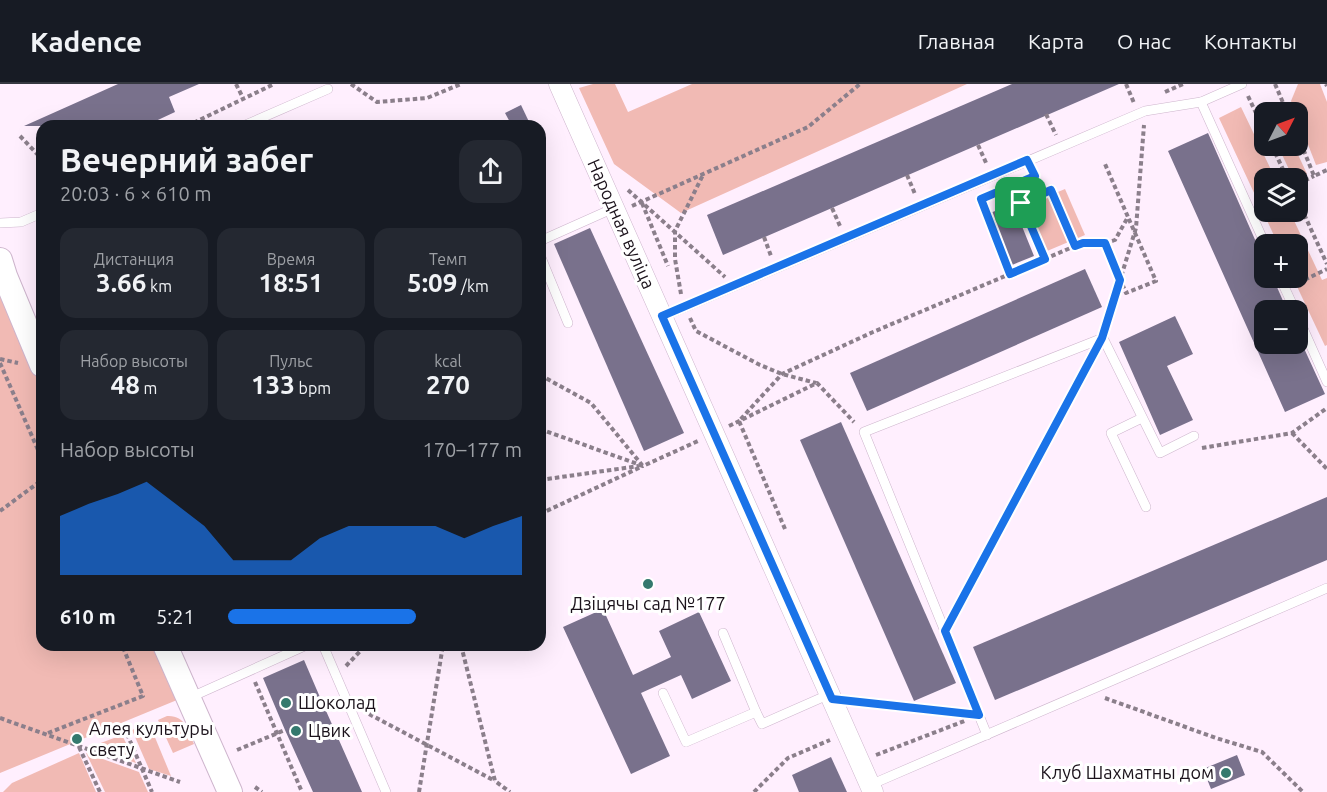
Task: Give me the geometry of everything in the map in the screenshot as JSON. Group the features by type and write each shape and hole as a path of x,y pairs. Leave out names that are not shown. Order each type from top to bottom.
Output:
{"street":[{"name":"Народная вуліца","path":"559,84 872,789"},
{"path":"0,260 36,351"},
{"path":"168,651 230,792"}],"lane":[{"path":"662,316 1146,111 1201,102 1242,84"},
{"path":"257,120 328,89"},
{"path":"1201,102 1260,234"},
{"path":"546,239 615,210"},
{"path":"0,223 21,222 36,216"},
{"path":"546,270 568,323"},
{"path":"1285,289 1290,300"},
{"path":"987,735 864,432 1102,338 1160,453 1194,436"},
{"path":"1308,339 1327,380"},
{"path":"1142,418 1111,434 1146,507"},
{"path":"872,789 987,735 1327,588"},
{"path":"723,633 762,724 831,697"},
{"path":"189,698 294,651"},
{"path":"326,651 386,792"},
{"path":"663,693 686,742 756,712"}],"path":[{"path":"236,84 243,98"},
{"path":"199,120 274,84"},
{"path":"351,84 377,102 427,98 462,84"},
{"path":"615,210 642,202 808,127 860,84"},
{"path":"1126,84 1134,105"},
{"path":"1275,84 1283,102"},
{"path":"1247,93 1254,108"},
{"path":"945,631 1102,338 1135,233 1146,111"},
{"path":"1047,114 1058,138"},
{"path":"20,136 36,153"},
{"path":"978,145 989,168"},
{"path":"1306,156 1314,176"},
{"path":"1010,274 981,199 1035,176 1027,160"},
{"path":"1105,164 1156,281 1126,293 1105,243"},
{"path":"1308,179 1327,171"},
{"path":"681,299 675,259 675,231 703,175"},
{"path":"907,175 917,200"},
{"path":"1045,259 1021,203 1051,190 1075,246"},
{"path":"642,202 728,279"},
{"path":"642,202 668,266"},
{"path":"832,208 843,231"},
{"path":"739,421 782,374 873,332 1075,246 1115,240 1128,217"},
{"path":"1308,222 1327,264"},
{"path":"764,237 773,261"},
{"path":"1285,289 1327,269"},
{"path":"696,331 760,365 782,374 817,383 864,432"},
{"path":"0,363 36,445"},
{"path":"546,378 591,403 643,466"},
{"path":"728,426 817,383"},
{"path":"1194,436 1201,448 1292,433 1327,408"},
{"path":"739,421 785,530"},
{"path":"546,431 643,466"},
{"path":"1292,433 1327,469"},
{"path":"546,511 703,439"},
{"path":"546,479 643,466"},
{"path":"0,511 36,484"},
{"path":"48,734 143,696 124,651"},
{"path":"336,676 360,651"},
{"path":"419,792 442,651"},
{"path":"462,651 495,781"},
{"path":"250,671 302,792"},
{"path":"1088,692 1262,752 1303,792"},
{"path":"831,697 979,715"},
{"path":"348,703 495,781 510,792"},
{"path":"857,754 874,756 979,715"},
{"path":"0,718 180,782"},
{"path":"124,727 152,792"},
{"path":"237,750 285,730"},
{"path":"754,792 788,758 847,732"},
{"path":"79,746 100,792"},
{"path":"255,787 262,792"}],"shaded area":[{"path":"593,84 615,84 628,112 692,84 967,84 681,213 614,164 579,88"},
{"path":"1298,84 1320,84 1327,102 1327,162 1316,165 1308,145 1308,102 1291,101"},
{"path":"1241,107 1254,134 1254,156 1264,156 1270,168 1254,168 1254,193 1219,118"},
{"path":"1283,156 1299,156 1304,168 1288,168"},
{"path":"1065,189 1085,235 1040,254 1020,208"},
{"path":"1268,222 1295,222 1300,234 1273,234"},
{"path":"1308,250 1322,280 1327,278 1327,345 1325,346 1308,310 1308,300 1303,300 1298,288 1308,288"},
{"path":"0,293 36,376 36,651 156,651 177,700 0,773"},
{"path":"173,716 182,721 194,744 173,753 158,720"},
{"path":"149,723 171,776 149,769 132,730"},
{"path":"122,735 136,763 90,747"},
{"path":"79,753 96,792 3,792 12,783"},
{"path":"86,753 139,772 148,792 105,792"}],"building":[{"path":"118,84 199,84 169,97 175,112 158,120 37,120"},
{"path":"1012,84 1119,84 723,255 707,215"},
{"path":"521,105 528,120 509,120 505,113"},
{"path":"36,121 36,126 24,126"},
{"path":"1208,133 1254,237 1254,288 1277,288 1283,300 1254,300 1254,343 1168,151"},
{"path":"1013,204 1034,256 1012,265 990,213"},
{"path":"590,228 684,433 644,451 554,244"},
{"path":"1085,269 1102,307 867,411 850,373"},
{"path":"1175,316 1193,354 1167,366 1193,420 1160,435 1119,342"},
{"path":"1259,354 1307,354 1325,394 1285,412"},
{"path":"841,422 956,683 914,701 800,440"},
{"path":"1327,497 1327,560 995,700 973,647"},
{"path":"603,609 633,675 671,657 659,631 699,612 731,681 692,699 681,675 641,693 670,756 631,774 563,627"},
{"path":"304,660 362,792 313,792 285,730 263,678"},
{"path":"1237,755 1245,775 1211,789 1203,769"},
{"path":"831,757 847,792 799,792 792,775"}],"place":[{"name":"Дзіцячы сад №177","path":"648,584"},
{"name":"Шоколад","path":"286,703"},
{"name":"Цвик","path":"296,731"},
{"name":"Алея культуры свету","path":"77,739"},
{"name":"Клуб Шахматны дом","path":"1226,773"}],"route":[{"path":"1027,160 1035,176 981,199 1010,274 1045,259 1021,203 1051,190 1075,246 1083,243 1105,243 1120,280 1102,338 945,631 979,715 832,699 662,316 1027,160"}]}
